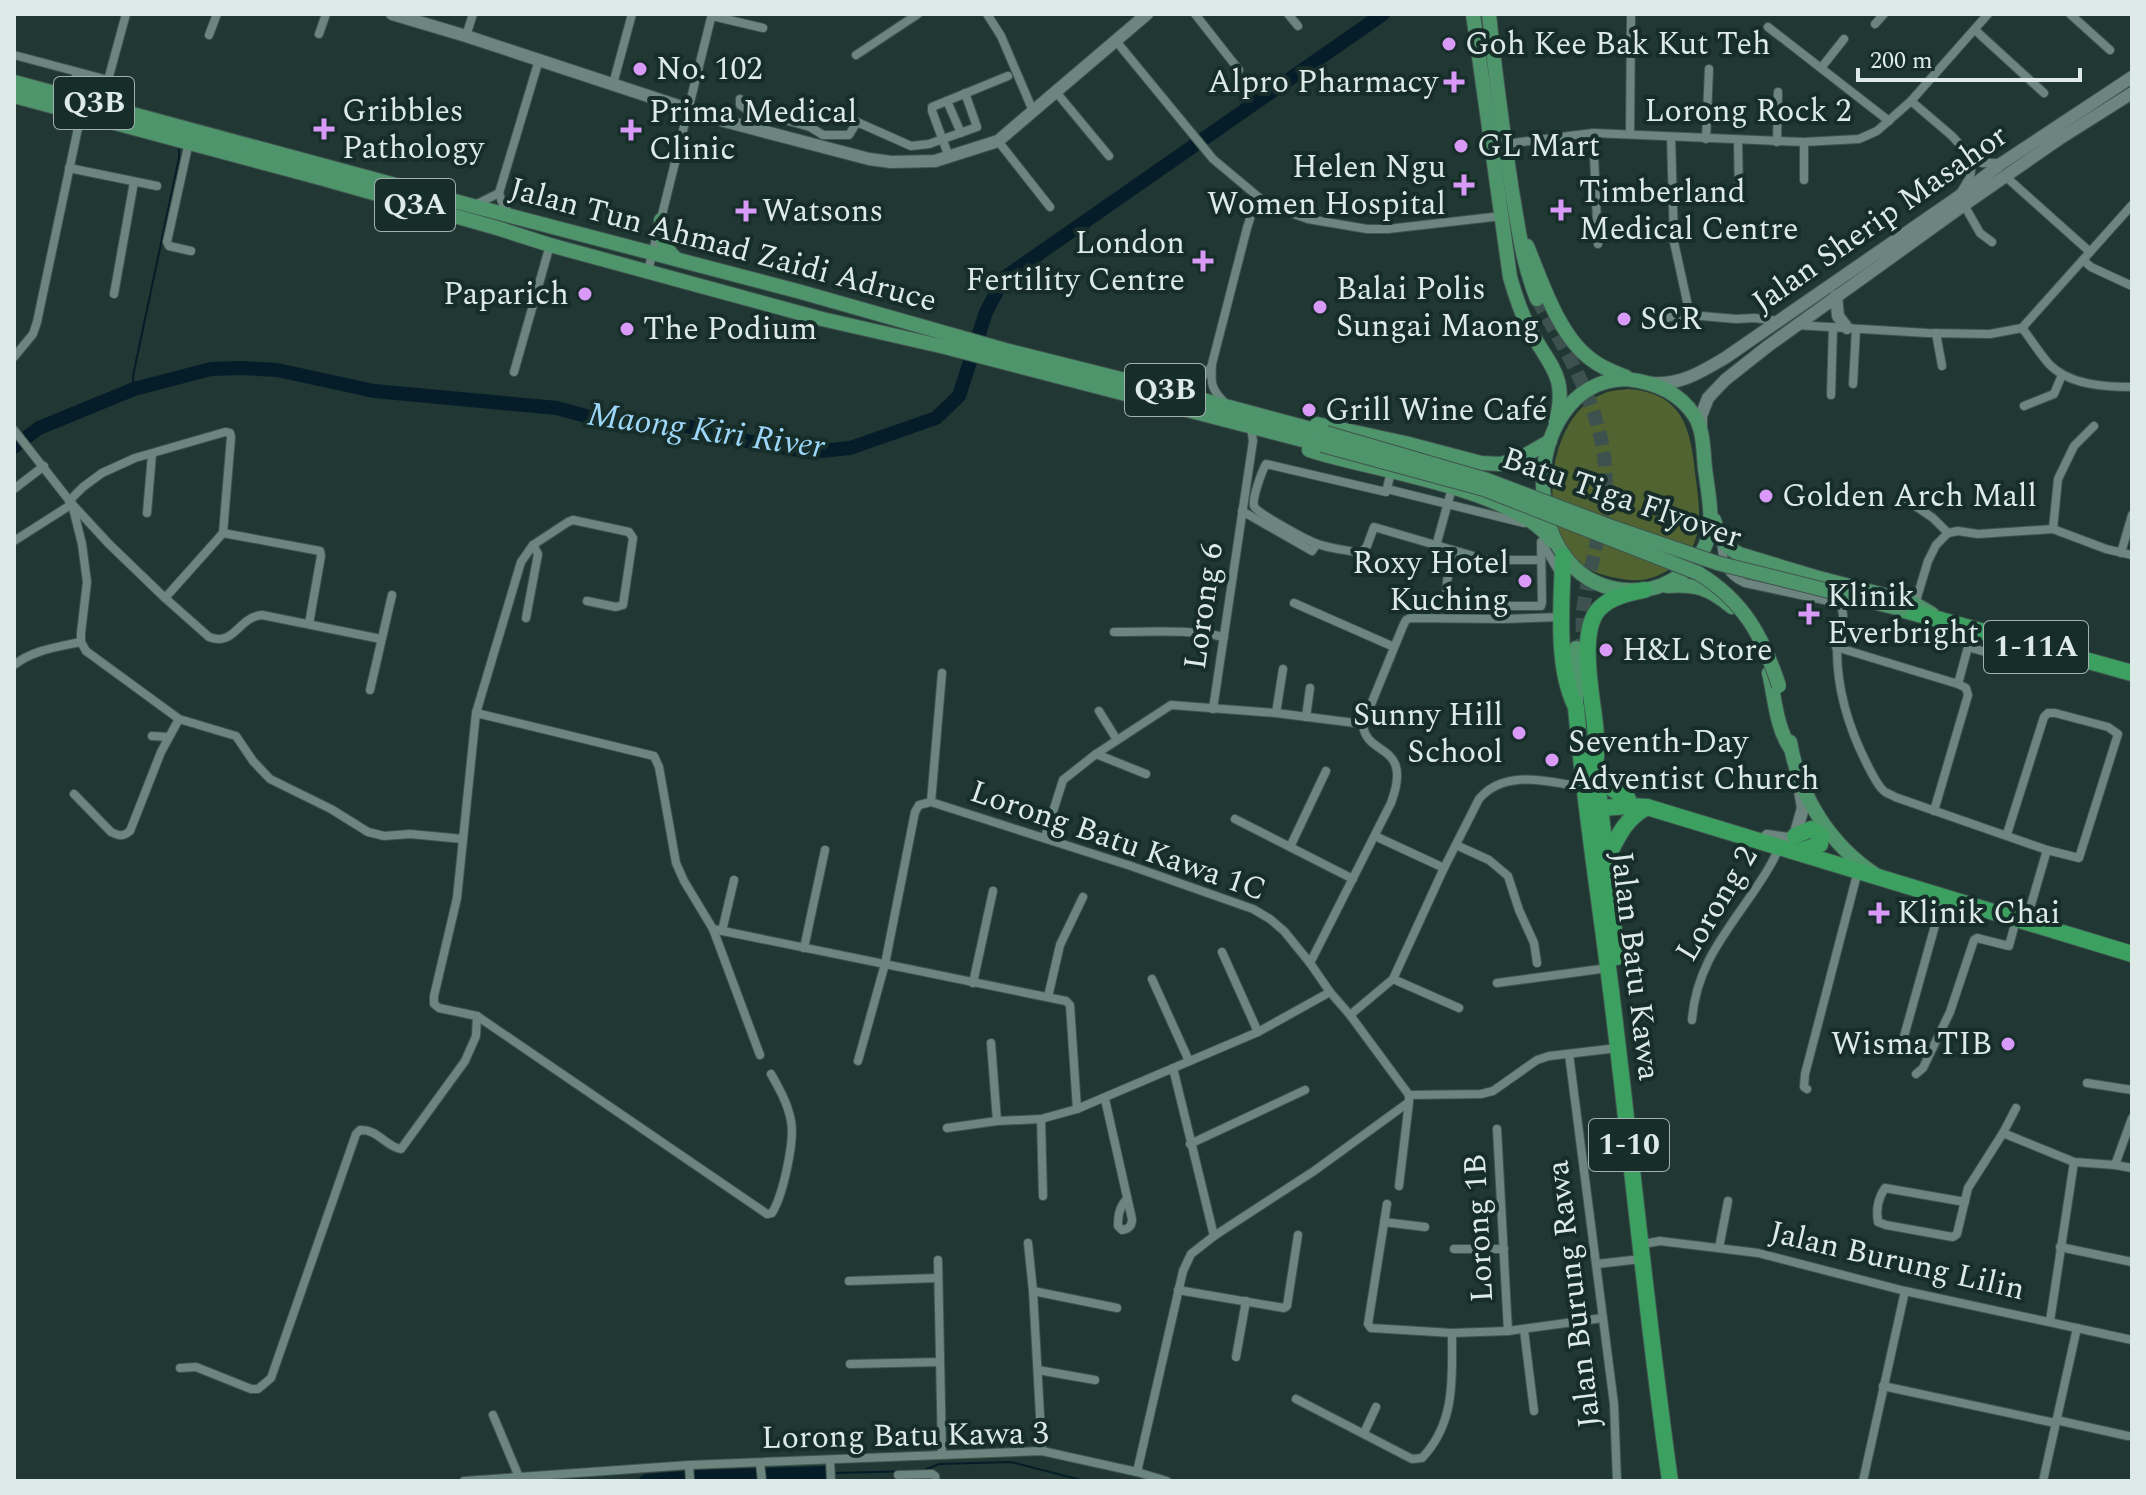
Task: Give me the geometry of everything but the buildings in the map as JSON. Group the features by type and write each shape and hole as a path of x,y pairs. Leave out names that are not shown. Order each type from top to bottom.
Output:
{"highway":[{"path":"1561,554 1564,671 1576,707"},
{"path":"1628,799 1613,789 1595,762 1597,742 1588,649 1590,628 1601,606 1630,592 1652,588"},
{"name":"1-11A","path":"1908,607 1940,619 2132,673"},
{"name":"Jalan Batu Kawa","path":"1576,707 1592,802 1606,860 1678,1481"},
{"name":"Jalan Batu Kawa","path":"1595,762 1592,802 1608,968 1670,1481"},
{"path":"1592,802 1647,807 1779,847 1796,844 1858,871 2132,953"},
{"path":"1606,860 1628,820 1647,807"}],"main road":[{"path":"392,14 690,109 805,143 891,162 935,161 998,141 1147,14"},
{"path":"1473,14 1510,277 1529,328 1559,380 1559,411 1545,461 1543,487 1551,529 1561,554"},
{"path":"1489,14 1505,144 1534,302 1522,287 1502,216"},
{"name":"Jalan Sherip Masahor","path":"2004,169 2132,77"},
{"path":"14,85 77,107 81,114"},
{"name":"Jalan Tun Ahmad Zaidi Adruce","path":"14,85 70,97 180,135 550,245 845,325 947,341"},
{"name":"Jalan Sherip Masahor","path":"2004,169 2132,93"},
{"name":"Jalan Tun Ahmad Zaidi Adruce","path":"14,96 653,252 801,292 947,341 1251,427 1296,432"},
{"path":"1961,201 1962,197 2004,169"},
{"name":"Jalan Sherip Masahor","path":"1701,432 1701,416 1708,398 1725,380 1961,201"},
{"name":"Jalan Sherip Masahor","path":"1650,383 1676,383 1698,374 1749,343 1864,261 1961,201"},
{"path":"634,248 643,244 659,226"},
{"path":"659,226 663,243 675,258"},
{"path":"1518,227 1555,311 1576,346 1591,360 1634,380"},
{"path":"1836,296 1838,316 1845,328"},
{"name":"Jalan Tun Ahmad Zaidi Adruce","path":"1003,356 1177,393 1324,439"},
{"path":"1592,802 1628,799 1673,808 1788,839 1796,844 1803,808 1791,749 1784,740 1768,669 1740,616 1722,599 1699,587 1688,585 1652,588 1614,588 1599,583 1580,572 1561,554 1544,530 1498,503 1306,449 1296,432 1310,424 1329,426 1481,463 1500,464 1519,459 1551,438 1566,410 1591,388 1618,379 1650,383 1685,403 1696,418 1701,432 1711,530 1700,558 1679,576 1652,588"},
{"name":"Batu Tiga Flyover","path":"1324,439 1487,480 1717,563 1908,607"},
{"name":"Batu Tiga Flyover","path":"1324,439 1484,489 1698,573 1728,594 1758,632 1779,686 1791,749"},
{"path":"1710,505 1721,540 1729,549 1908,607"},
{"name":"Jalan Batu Kawa","path":"1576,707 1579,648 1595,762"},
{"path":"1798,778 1817,815 1834,839 1876,876"}],"street":[{"path":"14,55 108,80 126,14"},
{"path":"209,35 217,14"},
{"path":"319,34 326,14"},
{"path":"466,36 473,14"},
{"path":"613,84 632,14"},
{"path":"856,55 918,14"},
{"path":"987,14 1001,36 1033,111"},
{"path":"1195,14 1239,70"},
{"path":"1288,14 1298,26"},
{"path":"1630,134 1631,14"},
{"path":"1875,24 1884,14"},
{"name":"Lorong Rock 2","path":"1505,144 1593,133 1777,142 1859,139 1877,131 1911,101 1988,14"},
{"path":"2070,14 2110,50"},
{"path":"648,271 712,15 763,28"},
{"path":"1768,27 1889,121"},
{"path":"1975,30 2044,93"},
{"path":"1821,68 1844,39"},
{"path":"1116,41 1213,159 1268,205 1308,219 1367,229 1502,216"},
{"path":"512,216 503,205 499,193 539,60"},
{"path":"1706,139 1709,69"},
{"path":"70,97 77,72"},
{"path":"949,157 931,109 1008,76"},
{"path":"1056,92 1109,156"},
{"path":"1777,142 1778,92"},
{"path":"740,99 740,105 746,109 810,127 823,135 851,134 857,122 908,145 921,145 975,128 977,124 965,93"},
{"path":"947,101 961,133"},
{"path":"1911,101 1952,136 1973,159 2004,169 2090,252"},
{"path":"14,357 33,334 37,322 81,114"},
{"path":"805,143 810,127"},
{"path":"1593,133 1598,244"},
{"path":"180,135 167,242 169,246 191,251"},
{"path":"1671,137 1674,242 1690,315"},
{"path":"1738,140 1739,196"},
{"path":"998,141 1050,207"},
{"path":"1804,142 1804,180"},
{"path":"1973,159 1961,201 1980,233 1992,242"},
{"path":"69,168 157,186"},
{"path":"114,294 134,182"},
{"path":"473,206 499,193"},
{"path":"1228,407 1213,389 1212,364 1257,197"},
{"path":"1796,325 1990,334 2022,328 2132,205"},
{"path":"514,372 550,245"},
{"path":"2083,260 2091,267 2132,286"},
{"path":"1649,323 1690,315 1781,321"},
{"path":"1749,343 1755,331 1754,318"},
{"path":"1845,328 1853,384"},
{"path":"1831,395 1845,328"},
{"path":"2022,328 2049,364 2062,375 2111,387 2132,387"},
{"path":"1936,333 1942,366"},
{"path":"1177,393 1200,380 1212,364"},
{"path":"2024,406 2054,394 2062,375"},
{"path":"2053,529 2058,479 2074,446 2094,426"},
{"name":"Lorong 6","path":"1213,709 1253,441 1251,427"},
{"path":"14,430 70,502 109,544 209,637 225,640 255,615 262,615 381,639"},
{"path":"14,541 70,502 102,473 135,458 230,433 223,533 165,598"},
{"path":"147,513 152,454"},
{"path":"1267,521 1255,507 1254,501 1266,464 1524,523"},
{"path":"14,489 44,466"},
{"path":"1386,490 1391,472"},
{"path":"1452,488 1436,546 1487,560 1540,560"},
{"path":"1908,501 1948,533"},
{"path":"70,502 82,544 87,582 81,642 86,651 179,719 236,736 270,779 331,809 368,832 384,836 410,834 463,839"},
{"path":"1498,503 1532,530 1550,554 1563,580"},
{"name":"Lorong 6","path":"1242,511 1315,547 1361,553 1374,527 1436,546"},
{"path":"2121,553 2132,515"},
{"path":"587,601 616,607 623,605 632,535 573,520 533,545 521,562 476,713 457,898 434,1004 439,1008 477,1016 767,1214 777,1206 792,1139 792,1123 786,1104 771,1074"},
{"path":"1908,607 1936,545 1948,533 2053,529 2132,555"},
{"path":"223,533 320,551 309,624"},
{"path":"1721,540 1728,572 1734,578 1838,603 1843,608 1836,647 1838,672 1857,746 1884,791 2047,850 2079,858 2118,734 2108,727 2048,713 2044,717 2007,834"},
{"path":"1446,606 1541,606 1541,542"},
{"path":"526,618 538,554 533,545"},
{"path":"1447,618 1447,582 1452,551"},
{"path":"370,690 392,595"},
{"path":"1294,603 1394,647"},
{"path":"1310,963 1398,786 1399,774 1394,761 1364,732 1363,724 1406,620 1562,617"},
{"path":"1114,632 1179,631 1224,637"},
{"path":"14,665 44,649 81,642"},
{"path":"1836,647 1966,688 1968,695 1934,811"},
{"path":"1958,684 1968,647 2042,668 2049,651"},
{"path":"1276,713 1283,669"},
{"path":"931,802 942,673"},
{"path":"1306,717 1310,688"},
{"path":"1045,837 1061,784 1066,778 1096,754 1171,705 1363,724"},
{"path":"1099,711 1117,740"},
{"path":"476,713 654,756 659,767 676,863 684,881 718,930 760,1055"},
{"path":"74,794 111,832 118,836 130,831 168,737 179,719"},
{"path":"152,736 168,737"},
{"path":"1096,754 1146,774"},
{"path":"1290,847 1326,771"},
{"path":"1350,1015 1393,979 1444,868 1479,799 1487,790 1506,781 1521,779 1592,802"},
{"name":"Lorong Batu Kawa 1C","path":"885,964 915,812 919,805 931,802 1045,837 1253,909 1275,923 1310,963 1409,1099"},
{"path":"1235,819 1353,879"},
{"path":"1375,836 1444,868"},
{"path":"1456,845 1489,860 1508,876 1534,943 1537,963"},
{"name":"Lorong 2","path":"1692,1020 1697,985 1713,951 1774,860 1779,847"},
{"path":"804,948 825,850"},
{"path":"1916,1074 1923,1068 1950,1012 1974,940 1977,938 2009,946 2047,850"},
{"path":"1807,1089 1804,1087 1805,1074 1858,871"},
{"path":"718,930 734,880"},
{"path":"973,983 993,891"},
{"path":"1903,1040 1943,896"},
{"path":"1048,997 1060,945 1083,897"},
{"path":"718,930 1066,1001 1070,1005 1077,1109"},
{"path":"1222,952 1258,1032"},
{"path":"858,1061 885,964"},
{"path":"1497,983 1608,968"},
{"path":"1152,979 1189,1061"},
{"path":"1393,979 1459,1008"},
{"path":"947,1128 1041,1119 1077,1109 1258,1032 1330,992"},
{"path":"180,1368 204,1369 251,1389 266,1384 275,1370 356,1134 360,1130 372,1131 401,1149 465,1061 476,1036 477,1016"},
{"path":"991,1043 997,1121"},
{"path":"1137,1472 1178,1290 1191,1254 1314,1171 1409,1099 1481,1094 1493,1091 1537,1060 1618,1048"},
{"name":"Jalan Burung Rawa","path":"1569,1054 1614,1404 1617,1481"},
{"path":"1173,1068 1214,1236"},
{"path":"2087,1083 2132,1090"},
{"path":"1190,1144 1305,1090"},
{"path":"1105,1099 1126,1200"},
{"path":"1399,1186 1409,1099"},
{"path":"1965,1202 1885,1188 1880,1196 1878,1222 1953,1237 1957,1234 1965,1202 1968,1188 2016,1108"},
{"path":"2115,1165 2132,1118"},
{"path":"1041,1119 1043,1196"},
{"name":"Lorong 1B","path":"1384,1222 1368,1324 1371,1328 1452,1333 1508,1331 1497,1129"},
{"path":"2003,1133 2074,1162 2132,1168"},
{"path":"2050,1321 2074,1162"},
{"path":"1719,1248 1728,1201"},
{"path":"1387,1204 1384,1222 1425,1227"},
{"path":"1178,1290 1284,1308 1287,1306 1298,1235"},
{"name":"Jalan Burung Lilin","path":"1649,1243 1660,1241 1758,1253 1905,1291 2132,1340"},
{"path":"1028,1243 1042,1451"},
{"path":"2060,1247 2132,1262"},
{"path":"1454,1249 1504,1249"},
{"path":"1597,1264 1641,1259"},
{"path":"938,1260 942,1454"},
{"path":"849,1281 938,1278"},
{"path":"1033,1291 1117,1308"},
{"path":"1863,1481 1905,1291"},
{"path":"1236,1357 1246,1301"},
{"path":"1508,1331 1603,1318"},
{"path":"2043,1481 2077,1328"},
{"path":"1524,1330 1534,1411"},
{"path":"1296,1399 1412,1459 1422,1458 1429,1451 1449,1409 1452,1333"},
{"path":"850,1364 940,1362"},
{"path":"1038,1370 1095,1380"},
{"path":"1883,1386 2128,1436"},
{"path":"1364,1433 1376,1407"},
{"path":"493,1415 519,1477"},
{"name":"Lorong Batu Kawa 3","path":"464,1481 690,1473 760,1466 830,1472 942,1454 1042,1451 1167,1481"},
{"path":"760,1466 762,1481"},
{"path":"898,1475 932,1474 936,1481"}],"green space":[{"path":"1629,389 1648,392 1663,399 1682,418 1691,446 1699,508 1697,534 1687,556 1663,573 1638,580 1603,575 1582,564 1564,542 1553,503 1556,458 1573,418 1587,403 1605,393"}],"waterway":[{"name":"Maong Kiri River","path":"14,447 39,428 134,389 211,369 241,368 277,370 374,391 557,408 622,426 687,426 741,440 810,452 850,448 936,418 959,396 986,312 1004,278 1383,14"},
{"path":"134,389 133,376 179,147"},
{"path":"922,1471 939,1464 1011,1462 1085,1481"},
{"path":"834,1473 916,1471"},
{"path":"646,1481 824,1473"}],"tunnel":[{"path":"1537,299 1586,392 1602,442 1605,495 1583,611 1583,642"}],"place":[{"name":"Goh Kee Bak Kut Teh","path":"1449,44"},
{"name":"No. 102","path":"640,69"},
{"name":"Alpro Pharmacy","path":"1454,82"},
{"name":"Gribbles Pathology","path":"324,129"},
{"name":"Prima Medical Clinic","path":"631,130"},
{"name":"GL Mart","path":"1461,146"},
{"name":"Helen Ngu Women Hospital","path":"1464,185"},
{"name":"Timberland Medical Centre","path":"1561,210"},
{"name":"Watsons","path":"746,211"},
{"name":"London Fertility Centre","path":"1203,261"},
{"name":"Paparich","path":"585,294"},
{"name":"Balai Polis Sungai Maong","path":"1320,307"},
{"name":"SCR","path":"1624,319"},
{"name":"The Podium","path":"627,329"},
{"name":"Grill Wine Café","path":"1309,410"},
{"name":"Golden Arch Mall","path":"1766,496"},
{"name":"Roxy Hotel Kuching","path":"1525,581"},
{"name":"Klinik Everbright","path":"1809,614"},
{"name":"H&L Store","path":"1606,650"},
{"name":"Sunny Hill School","path":"1519,733"},
{"name":"Seventh-Day Adventist Church","path":"1552,760"},
{"name":"Klinik Chai","path":"1879,913"},
{"name":"Wisma TIB","path":"2008,1044"}]}
